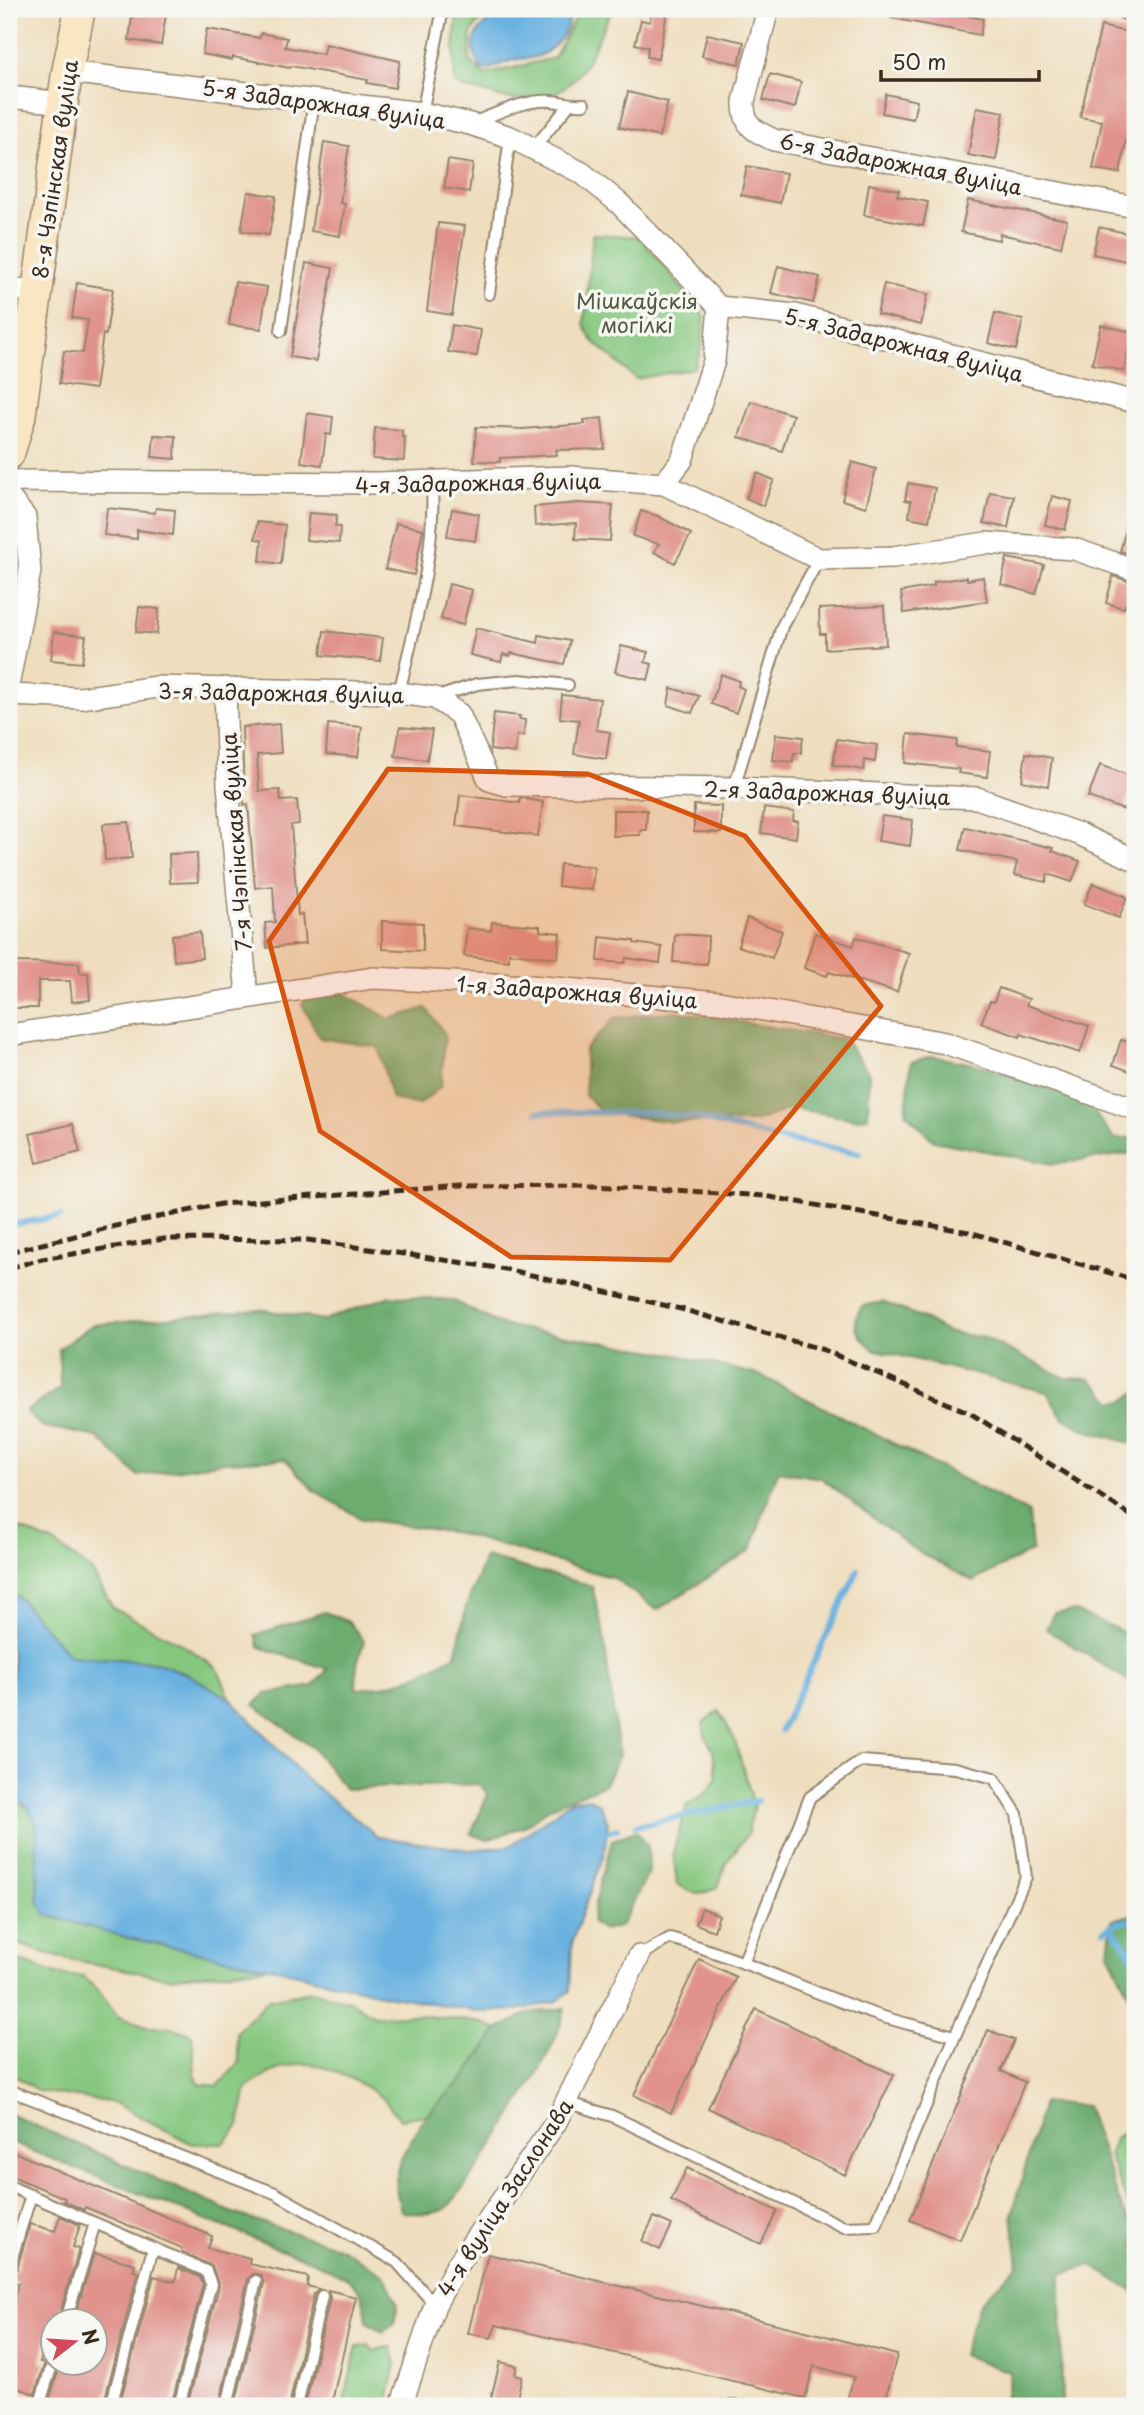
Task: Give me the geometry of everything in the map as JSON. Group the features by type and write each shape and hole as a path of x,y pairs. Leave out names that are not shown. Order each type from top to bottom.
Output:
{"main road":[{"name":"8-я Чэпінская вуліца","path":"9,454 20,418 22,290 80,9"}],"street":[{"name":"6-я Задарожная вуліца","path":"768,9 744,102 743,116 755,132 775,140 1135,207"},
{"path":"1126,9 1135,10"},
{"name":"5-я Задарожная вуліца","path":"67,72 422,113 470,124 510,137 582,173 619,203 719,307 794,315 1135,402"},
{"path":"9,97 62,103"},
{"path":"664,484 682,460 714,360 719,307"},
{"name":"4-я Задарожная вуліца","path":"9,481 432,482 570,477 664,484 819,559 893,557 986,543 1074,549 1135,570"},
{"path":"9,496 25,517 30,570 9,681"},
{"name":"3-я Задарожная вуліца","path":"9,695 80,698 157,687 399,693 435,698 459,714 489,780 506,785"},
{"name":"7-я Чэпінская вуліца","path":"225,688 228,785 247,996"},
{"name":"2-я Задарожная вуліца","path":"506,785 734,788 977,797 1079,834 1135,860"},
{"name":"1-я Задарожная вуліца","path":"9,1035 373,978 531,985 719,1002 945,1043 1135,1109"},
{"name":"4-я вуліца Заслонава","path":"401,2406 435,2305 457,2264 556,2122 639,1956"}],"lane":[{"path":"422,113 443,9"},
{"path":"281,331 314,100"},
{"path":"470,124 525,104 551,101 569,105 584,104"},
{"path":"534,148 569,105"},
{"path":"489,294 510,137"},
{"path":"399,693 425,579 433,512 432,482"},
{"path":"734,788 782,626 819,559"},
{"path":"435,698 477,684 519,680 568,685"},
{"path":"566,2102 612,2116 844,2227 875,2225 954,2036 1026,1877 1017,1814 994,1778 955,1768 861,1761 810,1797 743,1963"},
{"path":"639,1956 670,1938 706,1948 877,2015 954,2036"},
{"path":"9,2090 275,2193 397,2262 435,2305"},
{"path":"9,2186 206,2271 211,2284 179,2406"},
{"path":"9,2267 31,2195"},
{"path":"70,2306 95,2223"},
{"path":"111,2406 153,2248"},
{"path":"227,2406 256,2281"},
{"path":"297,2406 322,2296"},
{"path":"39,2406 49,2376"},
{"path":"9,2393 18,2406"},
{"path":"723,2406 747,2406"}],"highlighted area":[{"path":"388,769 588,774 745,836 881,1006 670,1260 511,1257 320,1131 269,941"}],"green space":[{"path":"457,9 478,9 484,13 471,34 470,61 484,75 554,58 575,18 573,9 613,9 585,65 571,82 550,95 527,100 468,90 455,83"},
{"name":"Мішкаўскія могілкі","path":"593,234 640,237 705,317 701,350 694,368 636,379 592,340 584,324"},
{"path":"344,993 390,1019 426,1008 445,1034 441,1086 419,1105 392,1099 378,1047 320,1038 302,1004 309,995"},
{"path":"675,1011 844,1039 869,1073 868,1117 855,1119 792,1108 754,1122 673,1122 604,1113 585,1096 585,1049 615,1018"},
{"path":"932,1056 979,1065 1085,1100 1114,1139 1135,1137 1135,1153 1053,1164 934,1141 906,1113 911,1062"},
{"path":"390,1296 452,1300 501,1325 673,1354 762,1376 1029,1513 1032,1551 973,1581 915,1550 821,1478 778,1471 751,1550 657,1610 614,1578 457,1533 362,1519 315,1491 285,1459 223,1462 138,1476 97,1437 41,1426 26,1411 60,1388 59,1349 92,1325 259,1309 324,1320"},
{"path":"882,1302 918,1316 947,1332 985,1338 1065,1378 1090,1379 1113,1402 1124,1401 1135,1393 1135,1444 1085,1430 1063,1418 1047,1392 873,1349 857,1330 856,1319 862,1306"},
{"path":"9,1524 54,1543 91,1570 113,1608 180,1643 217,1668 231,1699 187,1674 155,1662 70,1656 18,1597 9,1595"},
{"path":"485,1557 592,1586 603,1631 619,1755 605,1784 549,1808 525,1826 487,1840 471,1834 488,1794 479,1784 345,1789 313,1748 254,1705 266,1694 313,1686 328,1669 259,1647 255,1635 325,1612 349,1622 364,1641 357,1664 356,1689 397,1682 420,1674 456,1655 466,1607"},
{"path":"1074,1611 1135,1637 1135,1685 1046,1629 1054,1613"},
{"path":"719,1711 734,1738 754,1805 748,1833 726,1863 718,1887 697,1893 677,1884 673,1852 687,1805 705,1794 717,1778 713,1751 705,1735 703,1723"},
{"path":"9,1799 27,1806 36,1823 38,1900 47,1915 129,1938 269,1967 169,1978 58,1957 9,1941"},
{"path":"636,1831 648,1846 649,1872 621,1926 604,1931 592,1922 612,1840"},
{"path":"1135,1914 1135,2007 1108,1952 1112,1920"},
{"path":"9,1960 27,1963 59,1975 84,1977 117,2016 146,2027 171,2027 192,2035 195,2074 199,2084 218,2086 239,2063 236,2032 269,1999 312,1991 352,2002 374,2016 417,2015 461,2020 483,2023 497,2030 465,2077 426,2115 400,2119 382,2098 357,2082 325,2068 299,2064 275,2071 247,2088 239,2126 223,2144 192,2144 115,2103 38,2091 9,2071"},
{"path":"565,2008 558,2033 538,2072 492,2147 451,2203 443,2210 433,2213 401,2211 395,2184 402,2156 426,2115 465,2077 497,2030 529,2013"},
{"path":"1043,2103 1086,2106 1123,2211 1135,2227 1135,2293 1091,2265 1061,2274 1062,2406 1004,2406 1010,2372 962,2355 979,2304 1018,2265 1012,2215"},
{"path":"9,2114 236,2214 341,2248 384,2275 398,2304 394,2324 383,2332 367,2322 362,2298 354,2284 316,2263 9,2142"},
{"path":"1135,2128 1135,2218 1109,2155 1116,2137"},
{"path":"369,2345 373,2351 391,2346 396,2363 387,2406 343,2406 357,2347"}],"water":[{"path":"499,9 568,9 569,17 564,33 546,52 482,70 474,51 476,36"},
{"path":"9,1595 18,1597 70,1656 155,1662 187,1674 231,1699 305,1778 379,1837 470,1850 510,1846 571,1801 588,1798 600,1805 608,1822 604,1854 572,1941 570,1991 556,2002 517,2010 483,2012 381,1994 129,1938 46,1915 38,1900 36,1823 27,1806 9,1799 9,1688 12,1654 9,1644"}],"building":[{"path":"133,9 167,9 161,45 129,40"},
{"path":"651,9 668,9 658,59 647,57 648,47 635,44 641,20 650,22"},
{"path":"892,9 969,9 968,16 983,19 980,35 891,18"},
{"path":"1101,26 1135,34 1135,59 1129,87 1135,89 1135,121 1130,120 1120,173 1093,169 1102,121 1080,117"},
{"path":"207,29 260,38 261,33 287,38 285,47 323,54 325,44 400,61 395,88 367,83 368,80 291,66 290,68 202,54"},
{"path":"707,34 744,42 739,64 702,56"},
{"path":"770,74 801,82 795,108 763,100"},
{"path":"628,92 668,102 659,137 619,127"},
{"path":"886,94 917,101 913,119 882,113"},
{"path":"977,107 1004,112 996,160 968,155"},
{"path":"324,142 349,146 340,203 345,204 340,236 311,231"},
{"path":"448,160 473,164 469,192 444,188"},
{"path":"747,166 786,173 780,203 741,195"},
{"path":"869,184 899,190 897,196 928,202 923,226 864,215"},
{"path":"248,192 276,196 269,235 241,231"},
{"path":"968,200 1067,220 1061,247 1000,234 999,240 961,232"},
{"path":"438,223 465,226 452,315 427,311"},
{"path":"1099,227 1135,235 1131,262 1093,254"},
{"path":"306,263 333,268 316,361 290,357"},
{"path":"778,266 820,277 813,303 771,293"},
{"path":"235,282 267,287 261,329 229,325"},
{"path":"77,283 113,289 95,389 59,384 64,351 83,353 88,320 72,318"},
{"path":"884,284 928,294 921,325 877,314"},
{"path":"995,313 1023,320 1016,350 988,343"},
{"path":"452,325 481,330 477,356 448,352"},
{"path":"1101,325 1132,332 1124,371 1092,364"},
{"path":"751,401 793,415 782,451 739,437"},
{"path":"307,413 333,417 331,435 326,434 322,465 301,462"},
{"path":"602,418 605,449 556,450 557,455 500,458 500,462 474,461 476,427 523,429 585,424 584,420"},
{"path":"375,428 402,430 402,437 405,437 404,461 373,459"},
{"path":"154,435 176,436 175,459 152,457"},
{"path":"852,462 876,469 866,507 842,500"},
{"path":"757,473 774,480 763,506 746,498"},
{"path":"908,483 935,488 929,521 909,517 911,501 905,500"},
{"path":"990,492 1014,496 1008,528 984,523"},
{"path":"1052,496 1072,501 1065,530 1045,525"},
{"path":"578,503 613,505 610,541 575,539 576,523 535,526 534,507"},
{"path":"107,508 155,513 156,508 175,510 173,535 137,530 137,539 104,535"},
{"path":"452,509 479,514 475,541 447,536"},
{"path":"641,511 658,516 691,534 675,563 654,552 659,544 633,536"},
{"path":"309,513 337,515 335,526 340,527 339,543 306,540"},
{"path":"1130,515 1135,516 1135,556 1120,551"},
{"path":"257,522 285,525 281,564 260,561 262,540 255,539"},
{"path":"396,523 423,529 414,575 385,569"},
{"path":"1007,558 1044,565 1036,594 1001,584"},
{"path":"1113,576 1135,583 1135,608 1106,603"},
{"path":"967,577 967,580 983,577 987,601 904,613 901,592 934,586 934,582"},
{"path":"449,584 472,590 463,625 441,619"},
{"path":"884,606 886,645 825,649 825,634 820,634 819,609"},
{"path":"139,607 159,609 157,634 136,632"},
{"path":"476,628 538,643 539,635 570,641 564,664 511,653 510,656 503,654 501,662 470,655"},
{"path":"324,631 383,638 380,661 321,655"},
{"path":"54,632 86,636 82,663 51,660"},
{"path":"621,646 648,652 645,662 652,664 648,680 615,672"},
{"path":"721,674 739,681 738,686 744,689 736,713 711,704"},
{"path":"671,688 699,696 692,713 668,705"},
{"path":"562,695 600,699 596,730 610,732 606,759 574,754 579,720 560,718"},
{"path":"494,713 520,716 519,719 525,720 524,736 517,735 515,753 490,750"},
{"path":"279,724 281,753 257,755 259,791 280,790 281,801 297,800 299,824 291,825 298,915 302,914 305,944 267,948 265,923 275,922 273,886 255,888 248,804 244,805 242,727"},
{"path":"328,724 362,727 358,757 326,754"},
{"path":"400,727 432,730 427,760 395,756"},
{"path":"776,734 803,737 801,753 794,753 793,762 773,760"},
{"path":"908,734 957,740 956,747 990,751 987,777 958,773 959,769 905,763"},
{"path":"837,739 877,745 875,762 865,760 864,770 833,765"},
{"path":"1026,753 1052,758 1048,786 1022,781"},
{"path":"1100,765 1134,777 1124,810 1088,797"},
{"path":"460,795 520,803 520,798 543,802 538,836 456,826"},
{"path":"694,805 721,806 721,833 694,832"},
{"path":"764,808 794,812 793,821 798,821 796,838 761,833"},
{"path":"613,810 647,810 646,830 640,830 640,835 613,836"},
{"path":"882,816 913,820 910,846 878,841"},
{"path":"129,822 132,858 105,860 103,824"},
{"path":"965,827 1053,848 1052,851 1080,861 1072,882 1048,874 1046,882 1014,875 1017,862 960,850"},
{"path":"197,853 198,882 170,883 169,854"},
{"path":"560,864 594,867 592,890 558,886"},
{"path":"1093,883 1127,897 1119,918 1084,904"},
{"path":"747,918 782,931 772,958 738,946"},
{"path":"382,921 423,923 423,951 382,949"},
{"path":"492,922 540,926 540,931 560,933 558,958 509,953 509,961 464,956 467,928 491,931"},
{"path":"200,932 202,958 174,961 172,935"},
{"path":"815,933 853,946 856,937 909,953 897,992 829,972 827,976 804,968"},
{"path":"675,934 708,936 707,964 673,962"},
{"path":"600,937 662,947 660,963 626,958 625,963 598,961"},
{"path":"9,962 79,963 80,973 88,973 90,1000 72,1002 70,981 38,981 38,1008 9,1008"},
{"path":"999,988 1029,999 1026,1005 1089,1026 1080,1053 981,1023"},
{"path":"1121,1040 1135,1044 1135,1073 1113,1065"},
{"path":"73,1124 80,1152 37,1163 30,1134"},
{"path":"702,1908 719,1915 714,1931 696,1924"},
{"path":"699,1959 736,1977 671,2113 634,2095"},
{"path":"756,2009 894,2075 845,2175 708,2108"},
{"path":"988,2030 1014,2040 1001,2071 1025,2082 960,2240 910,2220"},
{"path":"9,2150 212,2236 208,2248 250,2258 249,2264 308,2277 307,2286 319,2289 314,2294 289,2406 235,2406 264,2283 261,2275 253,2274 248,2279 219,2406 187,2406 219,2286 212,2266 181,2252 182,2248 85,2207 84,2210 64,2201 65,2198 9,2175"},
{"path":"687,2168 777,2211 761,2244 671,2201"},
{"path":"60,2216 80,2225 73,2247 79,2249 62,2306 38,2306 38,2376 41,2376 35,2394 11,2386 16,2368 9,2365 9,2319 19,2283 9,2282 9,2275 17,2269 30,2224 55,2231"},
{"path":"654,2217 672,2225 660,2250 642,2241"},
{"path":"94,2253 135,2264 133,2271 138,2272 103,2406 55,2406 57,2400 50,2398 57,2376 108,2376 108,2306 78,2306"},
{"path":"488,2254 897,2355 884,2406 845,2406 854,2377 814,2366 805,2398 496,2325 491,2338 468,2333"},
{"path":"178,2268 200,2277 203,2284 171,2406 119,2406 154,2276 175,2282"},
{"path":"328,2290 356,2297 331,2406 305,2406 330,2298"},
{"path":"500,2362 517,2366 515,2375 522,2377 515,2406 489,2406"}],"waterway":[{"path":"537,1112 654,1113 692,1117 775,1138 859,1153"},
{"path":"9,1225 61,1216"},
{"path":"781,1730 858,1570"},
{"path":"635,1826 757,1801"},
{"path":"607,1832 617,1829"},
{"path":"1104,1930 1117,1923 1135,1920"},
{"path":"1110,1926 1135,1959"}],"railway":[{"path":"9,1252 221,1204 460,1186 597,1185 764,1196 969,1232 1135,1280"},
{"path":"9,1268 42,1259 164,1239 308,1240 505,1269 681,1309 824,1350 970,1413 1135,1518"}]}
